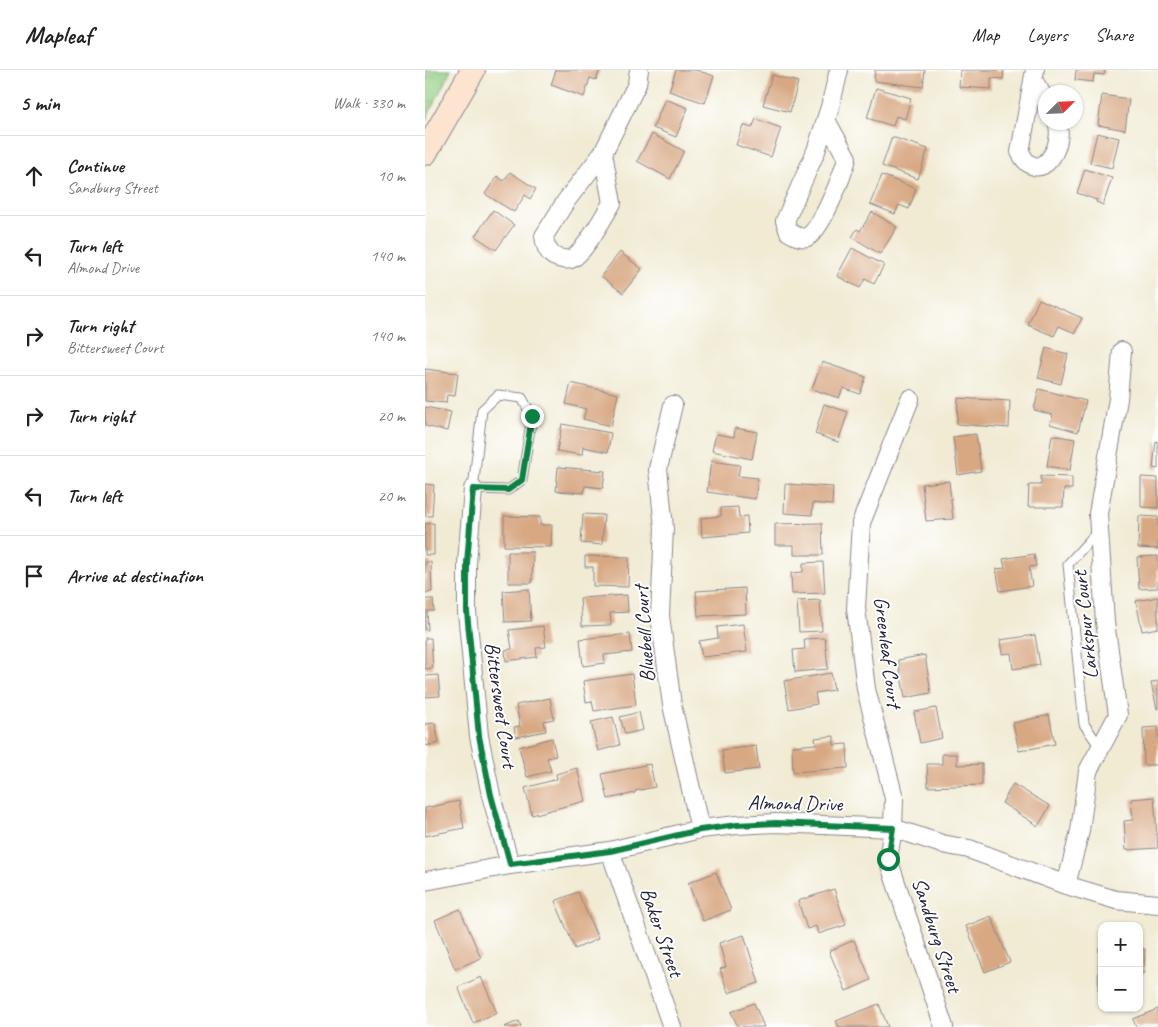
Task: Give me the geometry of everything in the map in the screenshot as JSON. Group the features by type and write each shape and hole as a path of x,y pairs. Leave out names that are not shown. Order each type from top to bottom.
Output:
{"street":[{"path":"425,153 473,70"},
{"path":"603,153 612,203 574,257 567,260 555,257 546,248 544,236 566,201 603,153 637,84 639,70"},
{"path":"826,120 847,158 844,172 820,224 813,233 805,238 789,232 785,221 816,151 839,70"},
{"path":"1034,75 1020,152 1025,161 1029,165 1041,166 1048,163 1053,155 1060,130"},
{"name":"Larkspur Court","path":"1066,886 1080,831 1088,771 1118,715 1105,622 1098,514 1118,399 1122,351"},
{"name":"Greenleaf Court","path":"893,828 893,798 866,689 856,608 861,523 911,399"},
{"name":"Bluebell Court","path":"673,405 658,469 664,528 661,616 672,706 700,830"},
{"name":"Bittersweet Court","path":"473,489 467,563 468,622 479,736 491,795 510,864"},
{"name":"Almond Drive","path":"425,881 510,864 610,851 700,830 737,825 776,823 893,828 943,844 969,849 1066,886 1116,900 1158,904"},
{"name":"Sandburg Street","path":"893,828 888,859 944,1027"},
{"name":"Baker Street","path":"610,851 672,1027"}],"lane":[{"path":"499,395 522,398 532,416 522,480 508,490 473,489 482,410 499,395"},
{"path":"1099,530 1068,564 1084,724 1101,748"}],"green space":[{"path":"425,70 451,70 425,121"}],"building":[{"path":"556,70 600,70 596,80 590,78 584,97 551,85"},
{"path":"676,70 696,70 714,76 705,103 669,91"},
{"path":"875,70 925,70 923,87 874,81"},
{"path":"960,70 1004,70 1003,79 991,78 991,89 959,87"},
{"path":"1076,70 1105,70 1104,75 1094,74 1093,82 1075,80"},
{"path":"772,75 798,82 790,112 763,105"},
{"path":"876,88 911,98 905,119 896,116 893,126 867,118"},
{"path":"1102,95 1129,99 1125,130 1098,125"},
{"path":"665,99 688,108 676,137 653,128"},
{"path":"756,119 781,128 771,157 736,145 743,125 752,128"},
{"path":"1097,133 1119,138 1112,168 1090,163"},
{"path":"652,134 684,151 670,179 637,161"},
{"path":"892,137 928,149 918,179 882,166"},
{"path":"1085,169 1112,178 1103,205 1096,202 1097,200 1077,193"},
{"path":"510,172 536,189 530,199 525,195 514,212 485,194 497,176 504,181"},
{"path":"882,175 916,189 909,209 899,205 895,214 870,204"},
{"path":"493,210 514,225 496,250 475,236"},
{"path":"872,212 897,227 880,254 852,237 857,229 860,231"},
{"path":"852,248 884,265 874,284 865,279 860,288 837,276"},
{"path":"620,252 642,269 623,293 601,276"},
{"path":"1039,299 1082,318 1075,333 1059,326 1054,336 1028,325"},
{"path":"1046,348 1068,354 1061,384 1038,378"},
{"path":"822,362 866,377 860,394 843,388 839,398 812,389"},
{"path":"425,369 458,373 455,396 447,395 446,403 425,401"},
{"path":"571,383 618,394 611,426 583,419 586,409 566,404"},
{"path":"1039,389 1086,401 1078,432 1050,424 1053,415 1034,410"},
{"path":"958,398 1010,401 1009,428 957,424"},
{"path":"824,404 848,412 838,442 815,434"},
{"path":"425,407 451,412 447,431 425,426"},
{"path":"562,424 611,433 608,452 583,447 582,455 557,451"},
{"path":"735,428 757,432 752,459 712,451 716,434 734,437"},
{"path":"976,434 981,471 958,475 953,437"},
{"path":"1052,435 1075,439 1070,470 1047,466"},
{"path":"1156,441 1158,442 1158,469 1153,468"},
{"path":"711,461 740,465 738,476 758,478 755,499 707,492"},
{"path":"558,467 605,471 603,488 585,486 584,493 556,491"},
{"path":"1041,476 1072,477 1072,489 1064,489 1063,507 1028,507 1029,485 1041,485"},
{"path":"1141,477 1158,478 1158,508 1141,507"},
{"path":"949,481 953,519 926,521 922,484"},
{"path":"425,484 434,485 432,516 425,516"},
{"path":"785,484 833,487 832,505 813,503 812,515 784,513"},
{"path":"738,507 739,517 747,516 748,533 702,537 701,518 721,516 721,508"},
{"path":"583,514 604,515 602,545 581,543"},
{"path":"504,516 540,517 540,525 552,525 551,547 504,546"},
{"path":"1139,516 1158,517 1158,549 1138,548"},
{"path":"434,523 434,555 425,555 425,524"},
{"path":"822,523 823,555 794,555 794,545 775,545 775,524"},
{"path":"508,552 533,552 532,583 508,583"},
{"path":"1034,554 1036,566 1029,567 1032,586 1000,591 996,569 1005,568 1003,559"},
{"path":"585,556 629,557 628,587 593,586 593,567 585,567"},
{"path":"1158,556 1158,588 1139,589 1137,557"},
{"path":"425,562 431,562 432,592 425,593"},
{"path":"823,562 825,593 792,594 791,573 803,572 803,563"},
{"path":"745,588 746,614 698,616 696,591"},
{"path":"529,589 531,621 505,622 503,591"},
{"path":"627,595 628,612 610,613 611,625 582,626 580,598"},
{"path":"1158,597 1158,628 1142,631 1136,601"},
{"path":"425,599 433,599 434,611 427,611 428,630 425,630"},
{"path":"820,600 822,631 799,632 797,601"},
{"path":"743,624 747,652 702,657 699,641 718,638 717,627"},
{"path":"543,626 546,647 536,648 537,657 506,661 505,650 512,649 509,630"},
{"path":"630,634 632,652 604,655 605,663 583,666 580,639"},
{"path":"1035,635 1040,665 1013,669 1011,653 1002,654 1000,640"},
{"path":"425,638 431,638 433,668 425,669"},
{"path":"825,638 828,669 795,672 793,650 805,649 804,639"},
{"path":"925,655 931,693 905,698 898,660"},
{"path":"831,673 834,690 815,693 817,704 789,709 784,681"},
{"path":"632,674 636,705 594,711 592,701 586,702 583,681"},
{"path":"438,675 440,696 425,697 425,676"},
{"path":"1158,681 1158,709 1157,709 1151,683"},
{"path":"550,698 554,719 544,721 546,731 516,737 514,727 520,726 516,705"},
{"path":"936,708 942,738 920,743 914,712"},
{"path":"639,712 643,730 625,734 620,717"},
{"path":"1049,715 1055,744 1019,751 1013,723"},
{"path":"613,717 620,745 598,751 591,722"},
{"path":"435,723 439,743 425,746 425,724"},
{"path":"1158,727 1158,765 1144,765 1143,728"},
{"path":"834,736 834,745 847,744 848,768 793,772 792,746 816,744 815,738"},
{"path":"552,738 556,756 547,758 551,771 527,777 519,747"},
{"path":"756,746 759,769 725,773 722,750"},
{"path":"942,754 957,754 957,765 982,764 982,785 928,787 927,764 942,764"},
{"path":"650,764 655,787 608,799 602,774"},
{"path":"577,768 585,801 532,815 525,788 557,779 556,774"},
{"path":"1013,784 1050,806 1038,826 1002,803"},
{"path":"1154,797 1158,848 1126,850 1124,821 1133,820 1131,799"},
{"path":"459,801 464,828 425,836 425,808"},
{"path":"716,872 731,910 703,921 688,883"},
{"path":"834,889 846,925 818,934 816,926 807,929 798,901"},
{"path":"578,892 598,939 575,949 555,901"},
{"path":"460,909 481,958 455,969 435,920"},
{"path":"991,916 1010,962 985,972 966,926"},
{"path":"744,935 759,983 728,993 720,969 726,967 719,943"},
{"path":"854,940 871,980 846,991 829,951"},
{"path":"1143,949 1145,949 1143,973"},
{"path":"481,977 497,1013 473,1023 458,987"},
{"path":"754,1003 764,1027 738,1027 731,1012"},
{"path":"879,1004 888,1027 839,1027 836,1021"},
{"path":"1158,1009 1158,1027 1136,1027 1133,1019"},
{"path":"519,1021 521,1027 504,1027"}],"route":[{"path":"532,416 522,480 508,490 473,489 467,563 467,612 479,736 491,795 510,864 610,851 700,830 737,825 776,823 893,828 888,859"}]}
